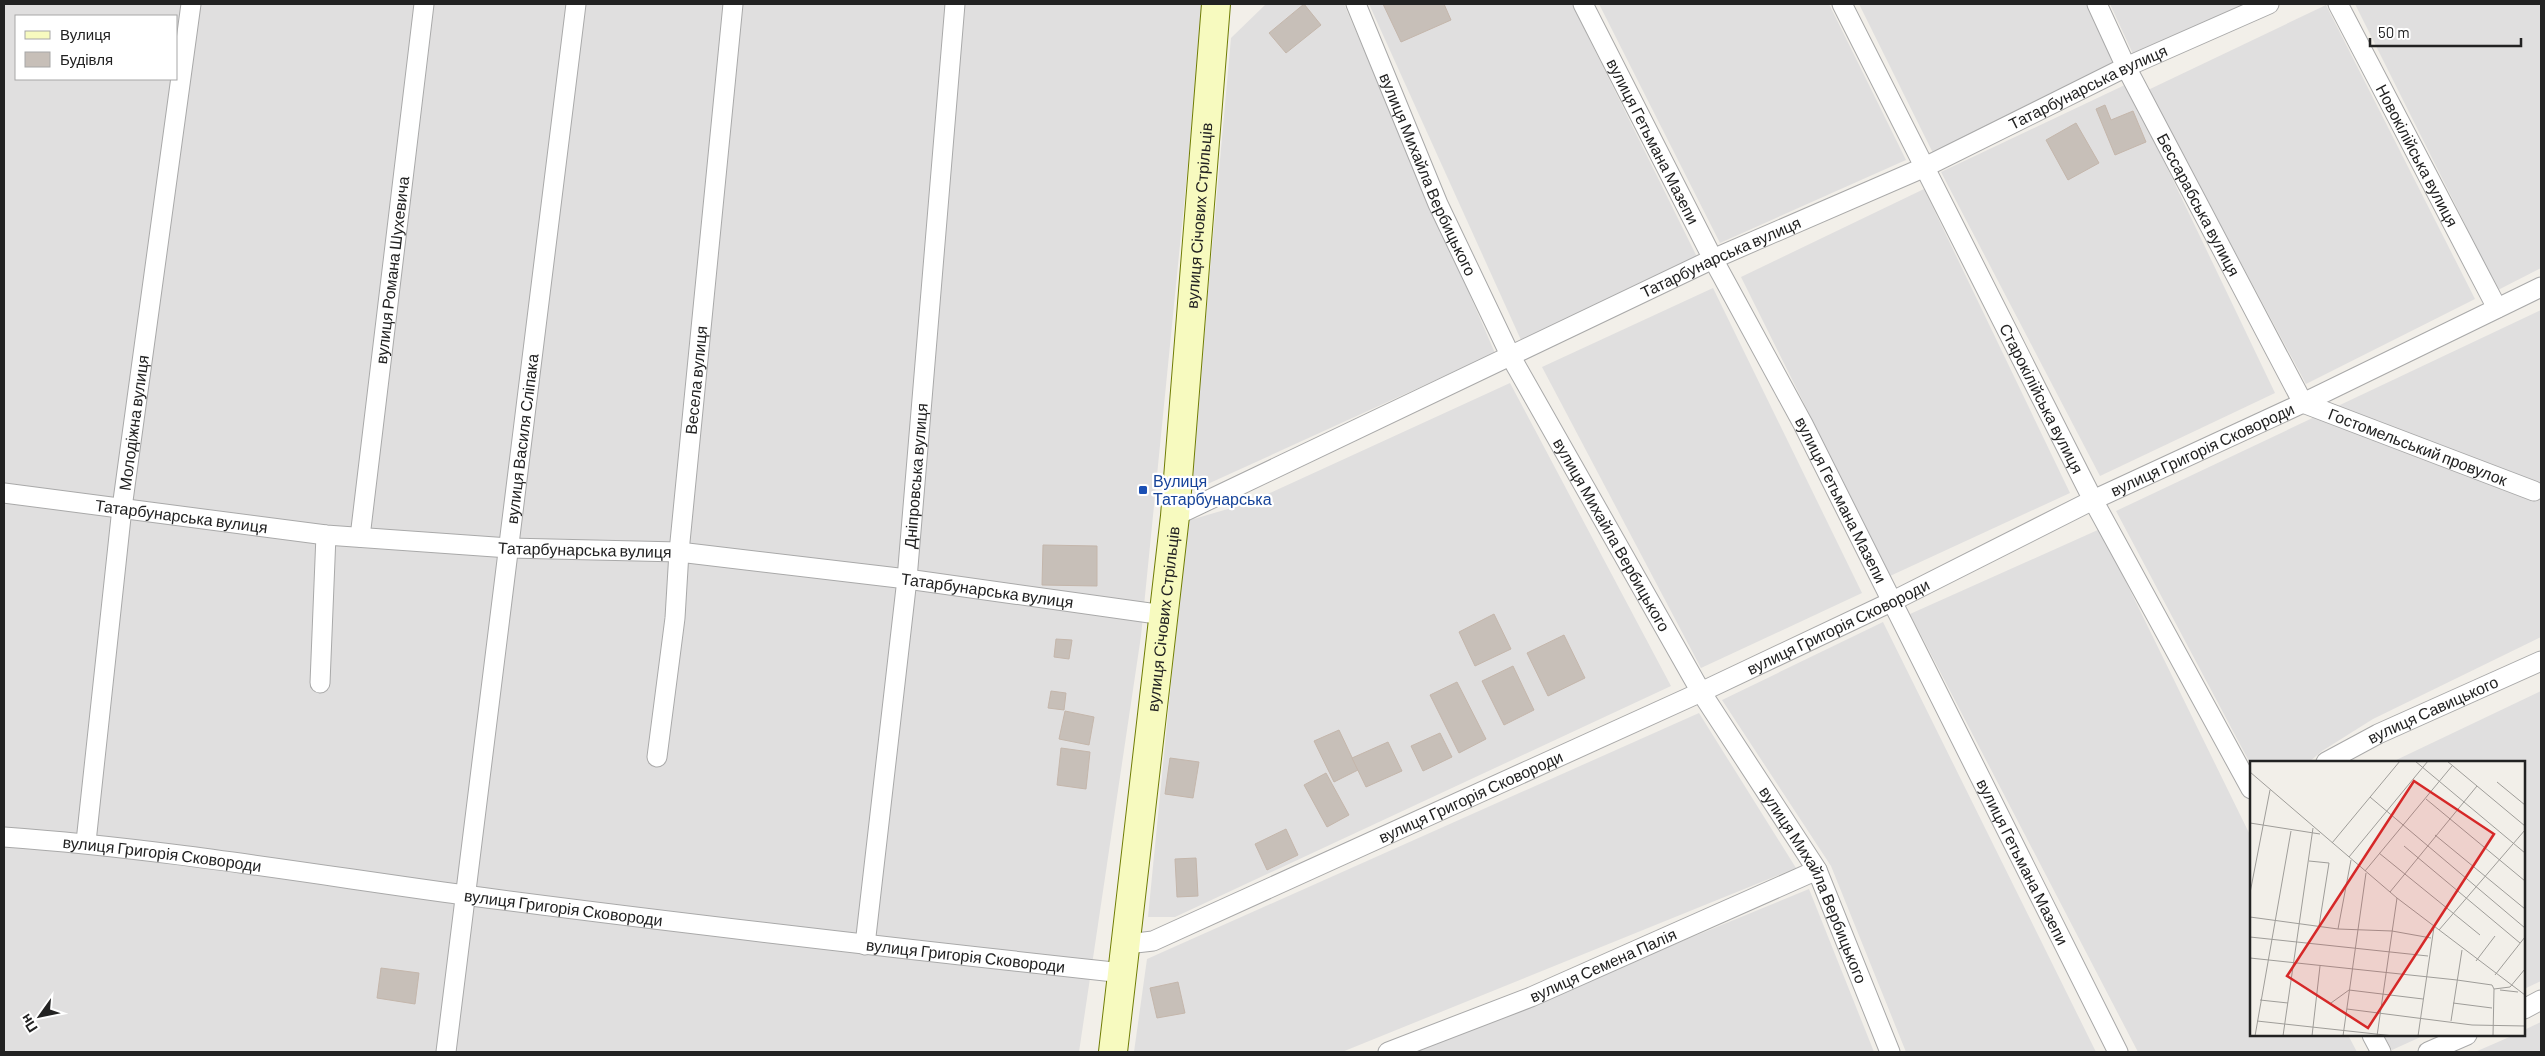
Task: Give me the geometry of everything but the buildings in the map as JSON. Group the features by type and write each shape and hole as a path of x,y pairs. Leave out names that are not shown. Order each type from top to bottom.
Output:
{"main road":[{"name":"вулиця Січових Стрільців","path":"1113,1052 1175,516 1216,4"}],"street":[{"name":"Молодіжна вулиця","path":"86,842 122,508 192,4"},
{"name":"вулиця Романа Шухевича","path":"360,537 424,4"},
{"name":"вулиця Василя Сліпака","path":"446,1052 576,4"},
{"name":"Весела вулиця","path":"657,757 675,618 679,552 733,4"},
{"name":"Дніпровська вулиця","path":"865,945 907,579 955,4"},
{"name":"вулиця Михайла Вербицького","path":"1356,4 1438,204 1511,357 1701,692 1817,870 1890,1052"},
{"name":"вулиця Гетьмана Мазепи","path":"1583,4 1714,259 1802,424 2118,1052"},
{"name":"Старокілійська вулиця","path":"1842,4 2093,500 2250,787"},
{"name":"Бессарабська вулиця","path":"2097,4 2126,67 2303,403"},
{"name":"Татарбунарська вулиця","path":"1175,516 1714,259 1925,167 2126,67 2269,4"},
{"name":"Новокілійська вулиця","path":"2338,4 2497,308"},
{"name":"вулиця Григорія Сковороди","path":"1127,944 1153,941 1701,692 1891,602 2093,500 2303,403 2541,287"},
{"name":"Гостомельський провулок","path":"2303,403 2534,491"},
{"name":"Татарбунарська вулиця","path":"4,493 360,537 509,548 679,552 907,579 1164,614"},
{"path":"320,683 326,534"},
{"name":"вулиця Савицького","path":"2328,761 2378,734 2541,661"},
{"name":"вулиця Григорія Сковороди","path":"4,837 86,842 466,895 865,945 1122,973"},
{"name":"вулиця Семена Палія","path":"1388,1052 1531,997 1817,870"},
{"path":"2525,1008 2541,1000"},
{"path":"2373,1036 2381,1052"},
{"path":"2428,1052 2465,1036"}],"shaded area":[{"path":"4,4 1204,4 1141,636 1079,1052 4,1052"},
{"path":"1266,4 1344,4 1495,353 1190,492 1231,38"},
{"path":"1369,4 1572,4 1697,257 1521,340"},
{"path":"1599,4 1829,4 1906,160 1720,243"},
{"path":"1859,4 2089,4 2117,64 1933,153"},
{"path":"2110,4 2244,4 2133,54"},
{"path":"2355,4 2541,4 2541,268 2498,290"},
{"path":"2326,5 2475,299 2306,384 2148,90"},
{"path":"2127,84 2275,393 2100,476 1941,172"},
{"path":"1924,189 2070,493 1890,576 1741,277"},
{"path":"1713,288 1862,593 1701,668 1542,367"},
{"path":"2541,310 2541,637 2373,719 2322,751 2310,761 2250,761 2250,763 2116,511"},
{"path":"1510,383 1671,686 1175,917 1148,917 1187,521 1248,503"},
{"path":"2100,529 2250,835 2250,1036 2349,1036 2357,1052 2138,1052 1910,614"},
{"path":"1883,622 2096,1052 1906,1052 1831,866 1722,700"},
{"path":"2541,691 2541,981 2525,989 2525,761 2394,761"},
{"path":"1699,713 1796,868 1342,1052 1134,1052 1147,959"},
{"path":"1809,889 1874,1052 1412,1052"},
{"path":"2541,1022 2541,1052 2475,1052 2512,1036 2525,1036 2525,1030"},
{"path":"2385,1036 2423,1036 2392,1050"}],"place":[{"name":"Вулиця Татарбунарська","path":"1143,490"}]}
